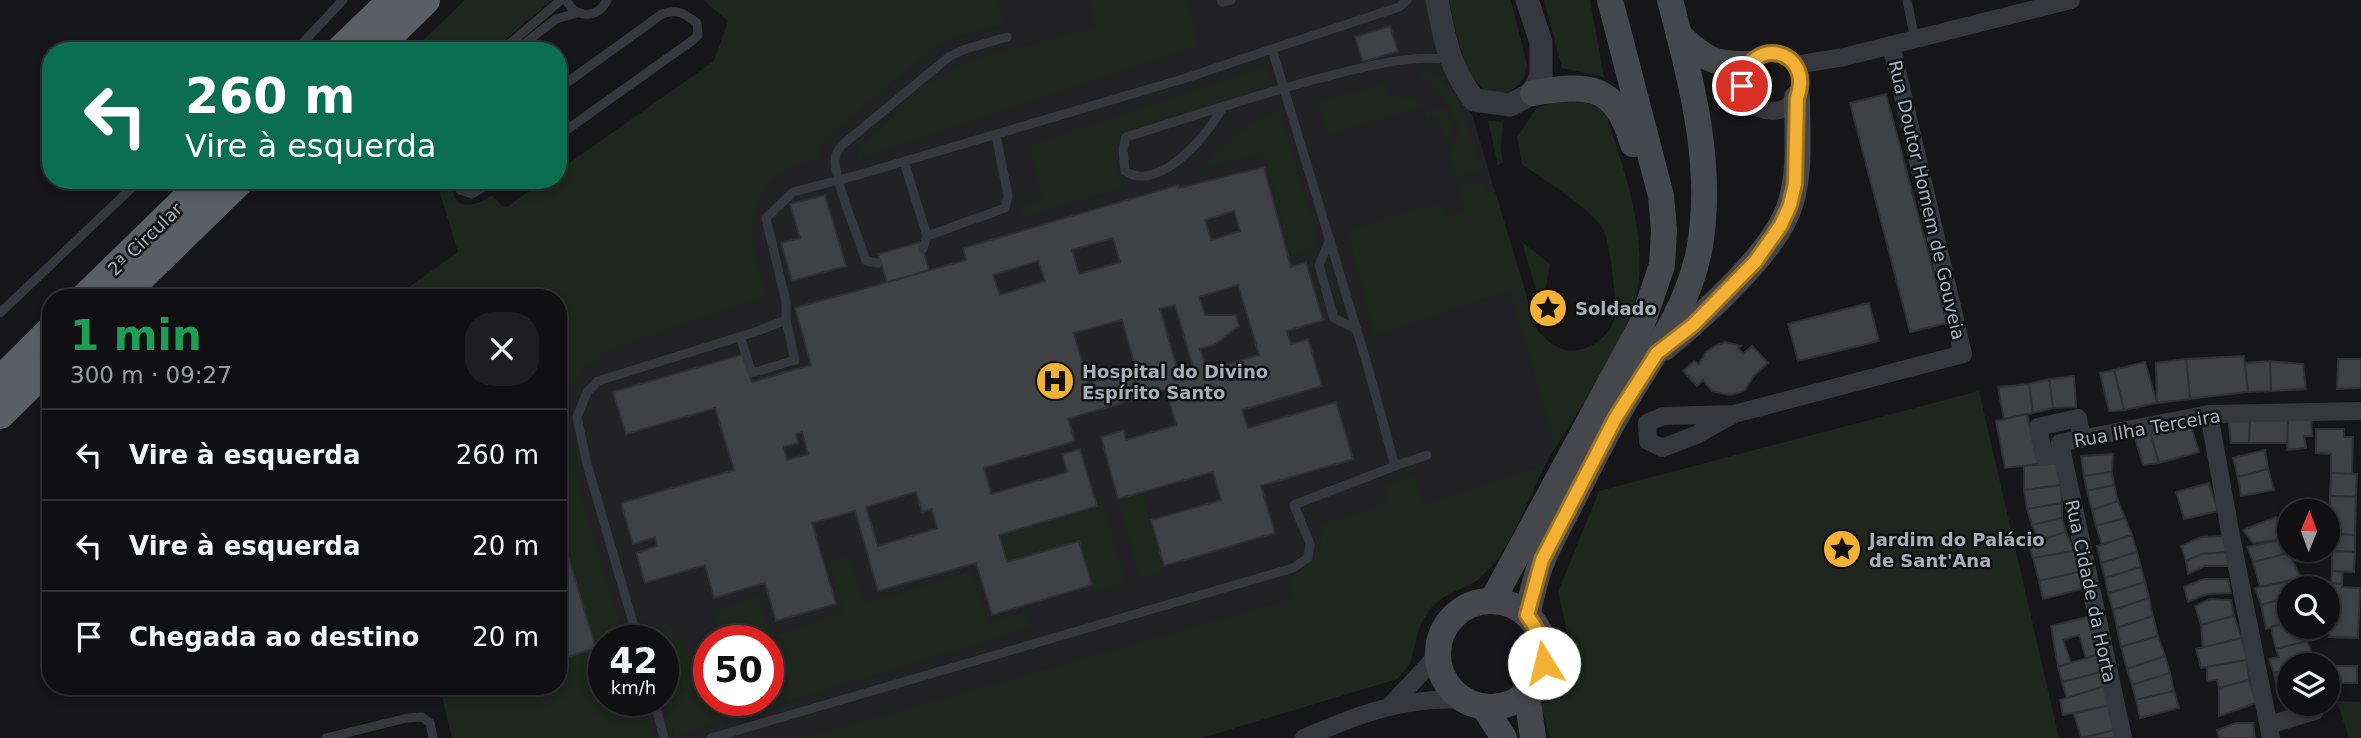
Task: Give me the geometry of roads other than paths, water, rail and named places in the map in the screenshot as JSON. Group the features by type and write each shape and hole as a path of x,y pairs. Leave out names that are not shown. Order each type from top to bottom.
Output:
{"highway":[{"path":"349,42 393,0"},
{"path":"382,42 425,0"},
{"name":"2ª Circular","path":"94,289 197,189"},
{"name":"2ª Circular","path":"128,289 231,189"},
{"path":"0,381 42,340"},
{"path":"0,414 42,373"}],"main road":[{"path":"1492,601 1642,324 1662,265 1664,230 1661,196 1610,0"},
{"path":"1527,615 1542,560 1616,417 1657,353 1686,295 1699,252 1705,187 1697,112 1670,0"},
{"path":"1679,35 1712,62 1748,64"},
{"path":"1533,93 1569,87 1585,88 1598,92 1615,104 1627,124 1635,148 1651,215 1655,248 1662,265"},
{"path":"1657,353 1693,325 1755,262 1781,225 1795,184 1799,93"},
{"path":"1474,704 1500,707 1514,702 1527,694 1538,680 1544,663 1544,645 1538,629 1527,615 1505,603 1475,603 1453,617 1440,639 1437,656 1441,673 1450,688 1474,704 1504,738"},
{"path":"1527,694 1533,738"}],"street":[{"path":"1437,0 1450,59 1474,100 1510,104 1533,93 1541,76 1541,42 1527,0"},
{"path":"1796,65 1844,57 2071,0"},
{"name":"Rua Doutor Homem de Gouveia","path":"1734,414 1964,354 1891,45"},
{"path":"1799,93 1801,75 1796,65 1788,57 1777,53 1756,57 1743,73 1742,86 1746,98 1755,107 1778,111 1789,107 1823,69 1844,57"},
{"name":"Rua Ilha Terceira","path":"2061,449 2082,439 2209,414 2361,411"},
{"path":"2209,414 2270,732 2304,716"},
{"path":"2061,449 2044,457 2038,428 2078,418 2082,439"},
{"name":"Rua Cidade da Horta","path":"2061,449 2123,738"},
{"path":"1391,705 1437,656"},
{"path":"1304,738 1340,722 1391,705 1437,698 1474,704"}],"lane":[{"path":"303,42 343,0"},
{"path":"512,42 561,0"},
{"path":"566,0 577,13"},
{"path":"527,42 556,19 577,13 592,15 599,11 607,0"},
{"path":"1221,0 1231,0"},
{"path":"740,337 752,373 795,360 786,320 786,302 766,218 793,192 904,162 1186,78 1399,7 1407,0"},
{"path":"1907,0 1914,39"},
{"path":"567,83 662,14 682,12 697,23 698,35 693,40 567,129"},
{"path":"878,263 866,261 839,180 835,162 841,146 950,56 966,48 1007,37"},
{"path":"1272,49 1395,466"},
{"path":"1223,106 1200,140 1174,163 1147,176 1133,176 1125,171 1123,149 1126,137 1223,106 1383,62 1426,57 1450,59"},
{"path":"927,236 1005,208 1008,196 996,135"},
{"path":"904,162 927,236 923,248"},
{"path":"0,313 131,189"},
{"path":"460,189 472,194 480,189"},
{"path":"1330,239 1319,265 1332,312 1334,318 1356,329"},
{"path":"634,625 587,464 577,417 587,391 598,380 740,337 786,320"},
{"path":"711,738 1293,568 1308,558 1310,544 1294,505 1427,455"},
{"path":"658,716 664,738"},
{"path":"326,738 407,718 422,717 430,723 433,738"}],"place":[{"name":"Soldado","path":"1548,308"},
{"name":"Hospital do Divino Espírito Santo","path":"1055,381"},
{"name":"Jardim do Palácio de Sant'Ana","path":"1842,549"}]}
